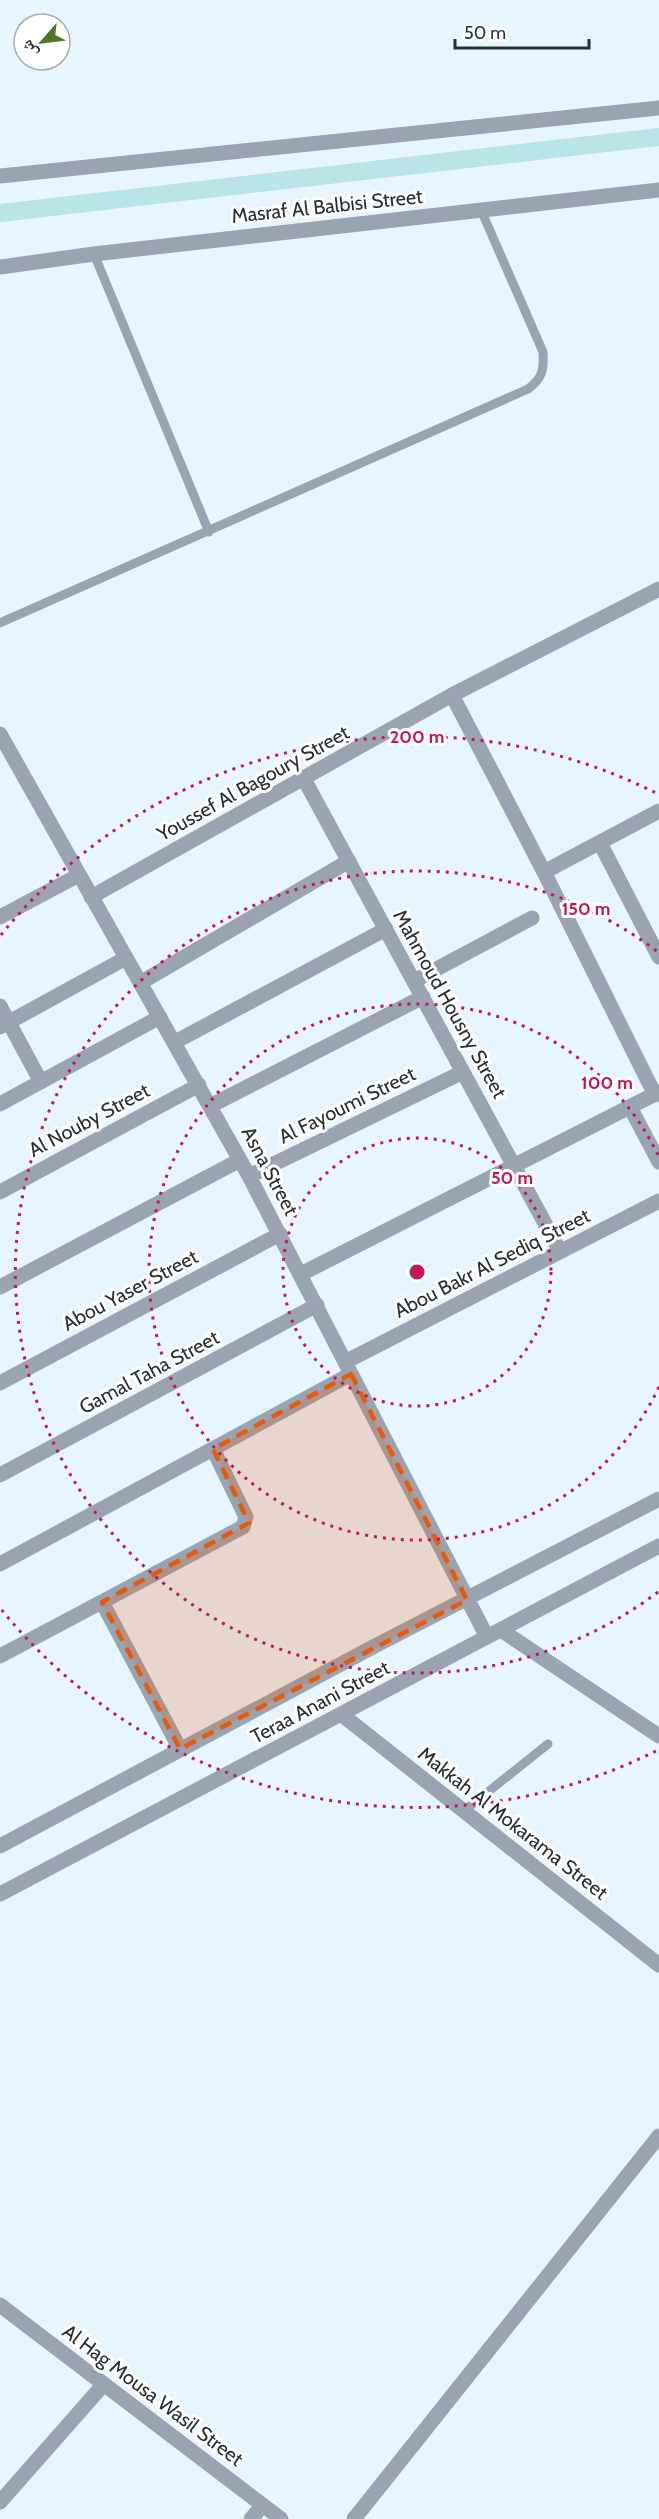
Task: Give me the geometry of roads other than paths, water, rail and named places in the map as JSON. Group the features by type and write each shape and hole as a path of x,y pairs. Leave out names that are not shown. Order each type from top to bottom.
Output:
{"street":[{"path":"0,176 659,108"},
{"name":"Masraf Al Balbisi Street","path":"0,267 94,254 659,190"},
{"name":"Youssef Al Bagoury Street","path":"91,897 452,695 659,589"},
{"path":"301,1274 657,1093 452,695"},
{"name":"Asna Street","path":"0,734 249,1176 487,1637"},
{"name":"Mahmoud Housny Street","path":"304,778 560,1251"},
{"path":"544,872 659,811"},
{"path":"600,843 659,957"},
{"path":"140,983 349,861"},
{"path":"0,917 78,875"},
{"path":"414,981 532,918"},
{"path":"175,1042 386,929"},
{"path":"4,1025 126,958"},
{"path":"210,1106 423,998"},
{"path":"0,1006 4,1025 41,1082"},
{"path":"0,1104 160,1017"},
{"name":"Al Fayoumi Street","path":"249,1176 463,1072"},
{"name":"Al Nouby Street","path":"0,1192 199,1084"},
{"path":"630,1107 653,1136 659,1162"},
{"path":"0,1287 240,1160"},
{"name":"Abou Bakr Al Sediq Street","path":"0,1564 213,1449 348,1368 560,1251 659,1201"},
{"name":"Abou Yaser Street","path":"0,1383 280,1234"},
{"name":"Gamal Taha Street","path":"0,1475 317,1305"},
{"path":"0,1656 243,1527 246,1517 213,1449"},
{"name":"Teraa Anani Street","path":"0,1846 180,1749 659,1499"},
{"name":"Teraa Anani Street","path":"0,1894 659,1546"},
{"path":"102,1602 180,1749"},
{"path":"501,1630 659,1736"},
{"name":"Makkah Al Mokarama Street","path":"341,1714 659,1965"},
{"path":"354,2519 659,2136"},
{"name":"Al Hag Mousa Wasil Street","path":"0,2305 281,2519"},
{"path":"0,2502 104,2384"},
{"path":"251,2519 263,2505"}],"lane":[{"path":"0,623 209,532 539,381 543,369 543,352 481,210"},
{"path":"94,254 209,532"},
{"path":"464,1811 548,1744"}],"waterway":[{"path":"0,213 659,137"}]}
